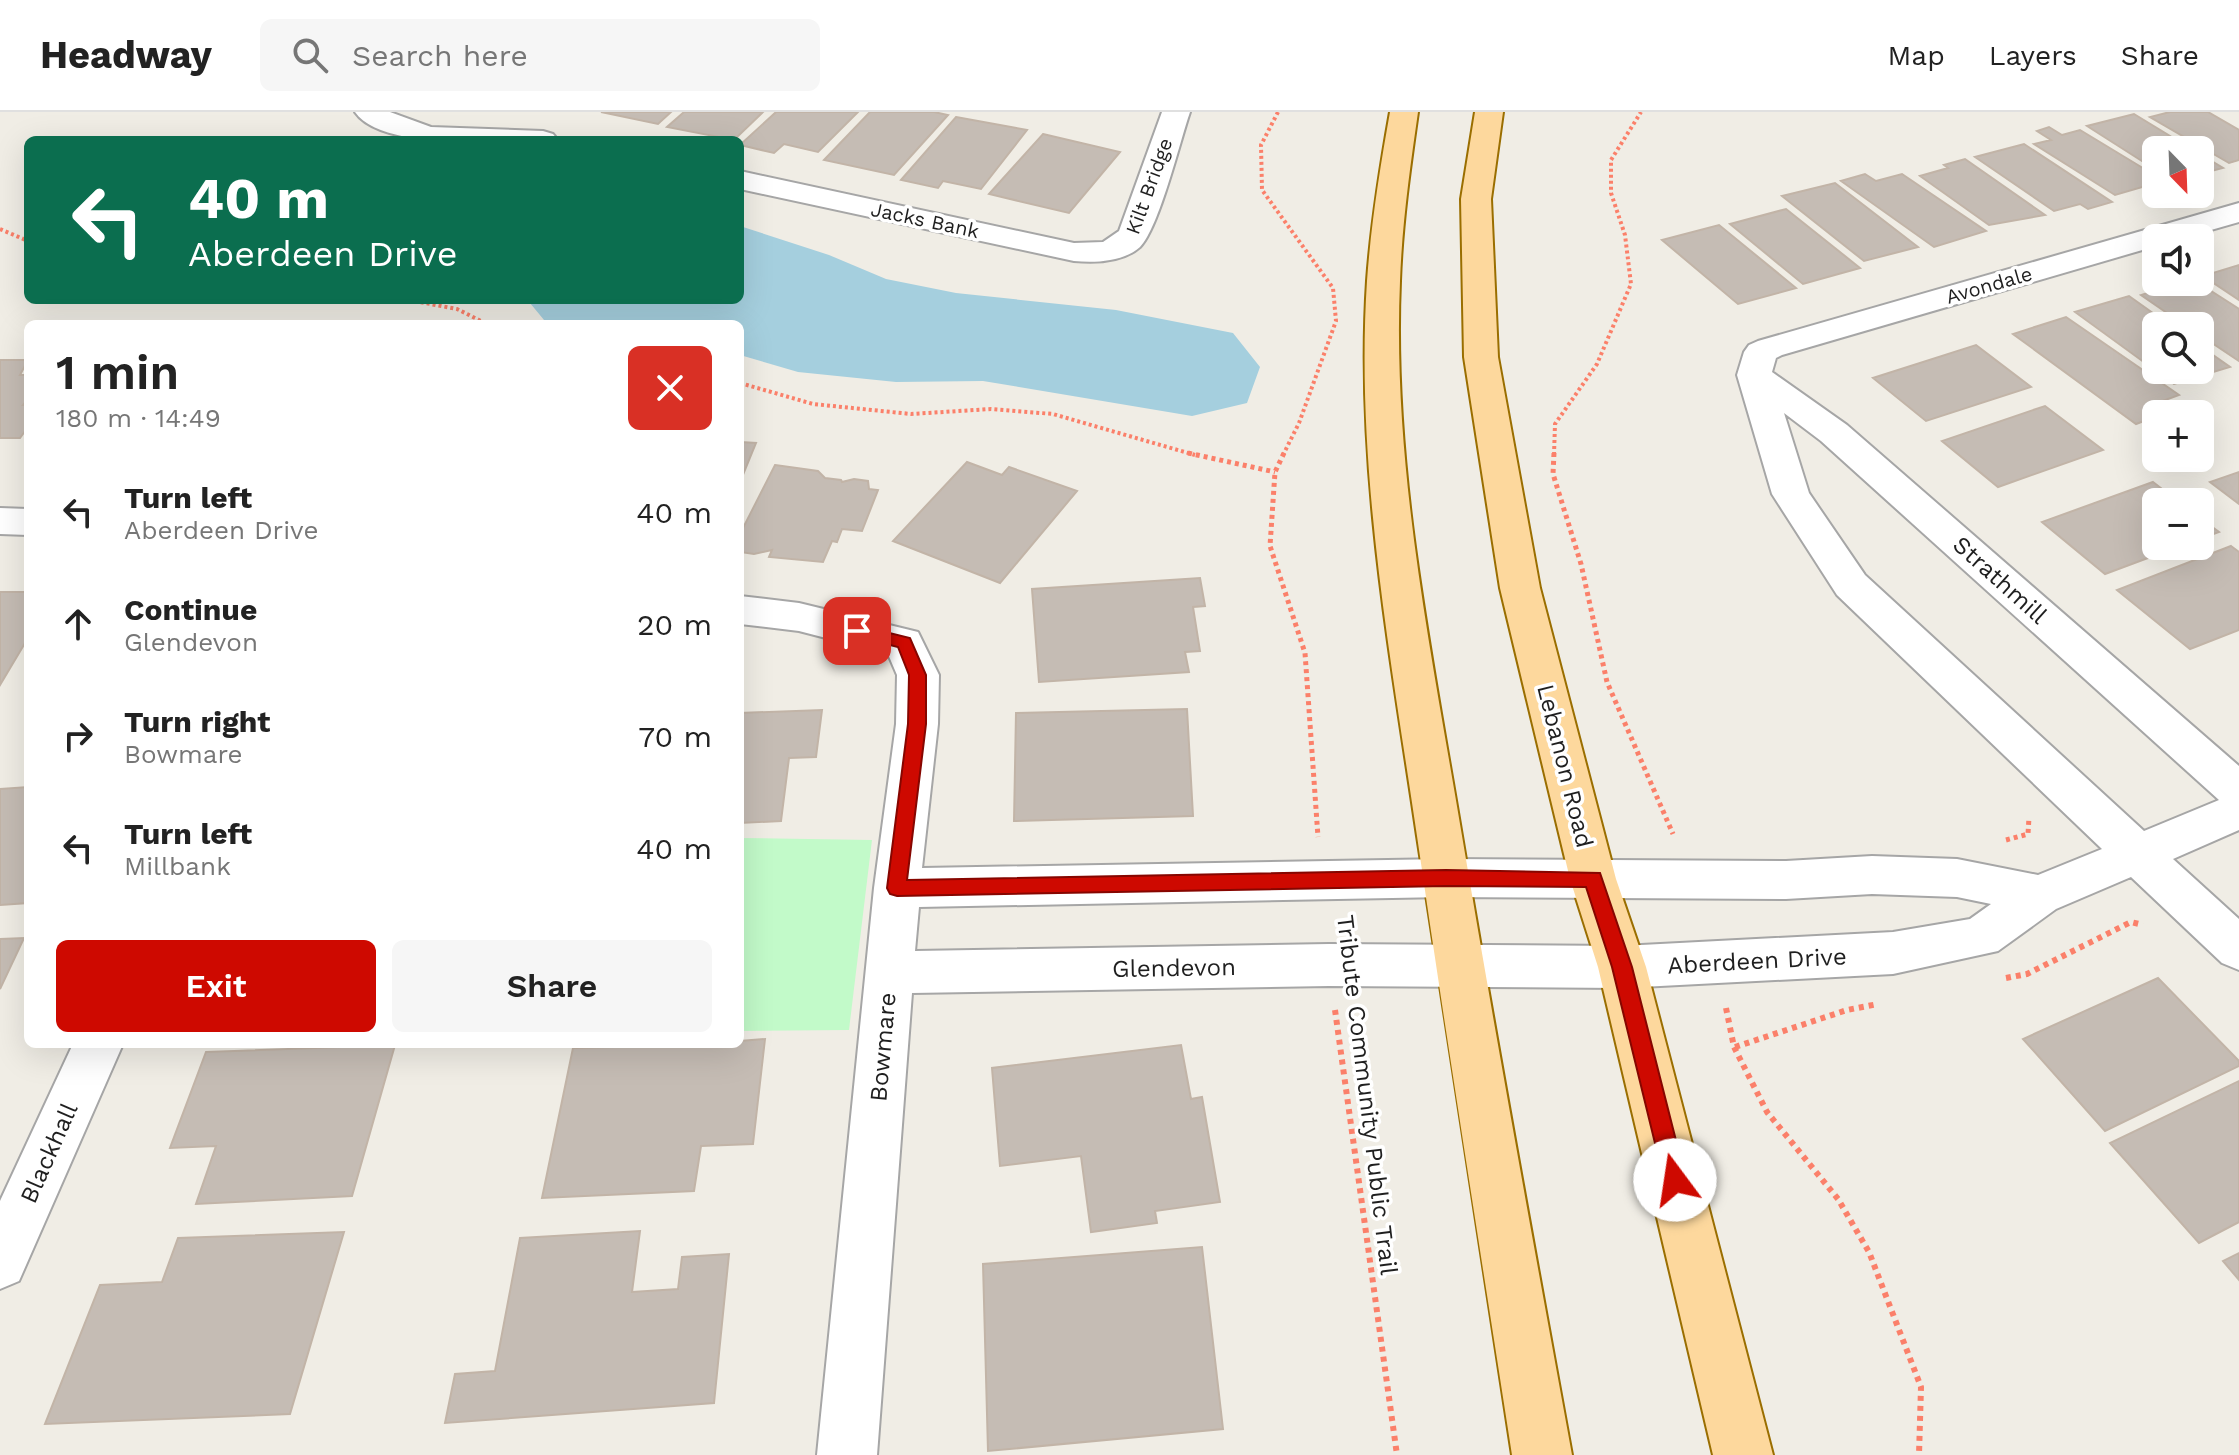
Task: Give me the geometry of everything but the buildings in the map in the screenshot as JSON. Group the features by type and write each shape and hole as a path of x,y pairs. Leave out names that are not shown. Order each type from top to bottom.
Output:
{"main road":[{"path":"1404,112 1386,222 1380,354 1388,485 1459,965 1542,1455"},
{"name":"Lebanon Road","path":"1489,112 1476,199 1481,357 1520,588 1593,879 1622,967 1743,1455"}],"street":[{"path":"369,112 393,126 430,135 453,136"},
{"name":"Kilt Bridge","path":"1111,250 1126,243 1134,234 1176,112"},
{"name":"Jacks Bank","path":"744,181 1074,252 1111,250"},
{"name":"Avondale","path":"1754,375 1761,352 1770,348 2239,212"},
{"path":"1754,375 1791,494 1851,585 2239,949"},
{"name":"Strathmill","path":"1754,375 1834,433 2239,792"},
{"path":"0,521 24,522"},
{"name":"Bowmare","path":"744,610 799,617 904,643 918,675 917,724 897,888 847,1455"},
{"name":"Aberdeen Drive","path":"1459,965 1622,967 1715,963 1893,953 1981,937 2040,895 2239,811"},
{"path":"897,888 1323,879 1786,880 1872,875 1957,878 2040,895"},
{"name":"Glendevon","path":"889,972 1459,965"},
{"name":"Blackhall","path":"0,1262 96,1048"}],"path":[{"path":"1278,112 1261,145 1262,190 1333,288 1336,321 1299,423 1275,472 1270,546 1305,653 1323,879"},
{"path":"1641,112 1611,160 1611,193 1625,235 1631,284 1597,364 1555,424 1553,474 1581,564 1607,682 1692,879"},
{"path":"0,229 24,239"},
{"path":"430,304 457,309 479,320"},
{"path":"744,384 813,404 911,414 991,409 1053,414 1204,458 1275,472"},
{"path":"1715,963 1734,1047 1767,1112 1838,1199 1869,1252 1921,1387 1919,1455"},
{"name":"Tribute Community Public Trail","path":"1329,965 1397,1455"}],"green space":[{"path":"744,838 872,840 849,1030 744,1031"}],"water":[{"path":"744,227 829,255 886,279 956,293 1116,310 1233,333 1260,367 1247,403 1192,416 983,381 896,382 798,372 744,356 744,320 544,320 531,304 744,304"}],"route":[{"path":"857,631 904,643 918,675 917,724 897,888 1446,878 1593,879 1622,967 1675,1180"}]}
